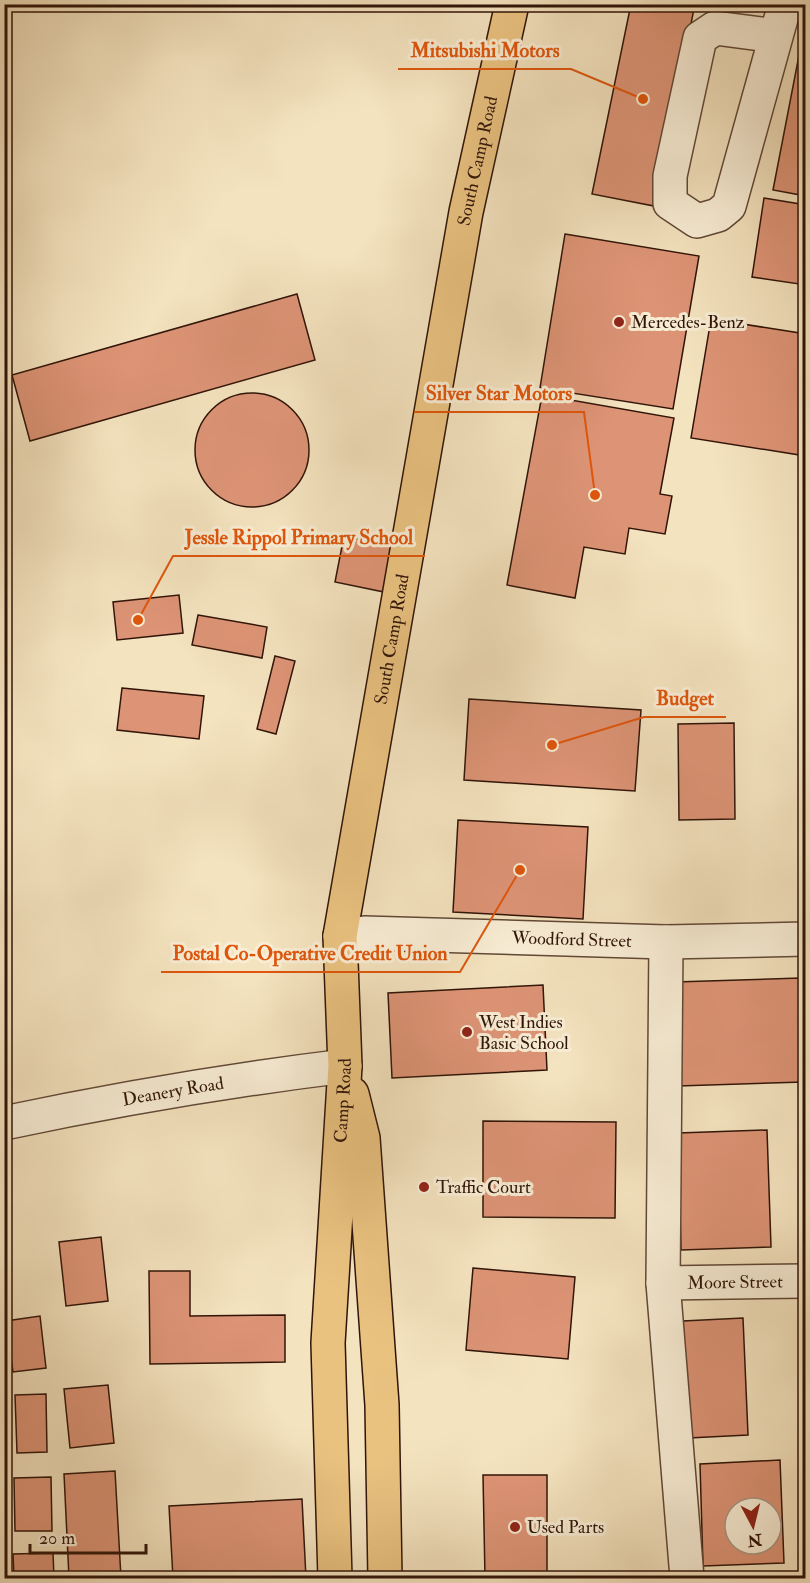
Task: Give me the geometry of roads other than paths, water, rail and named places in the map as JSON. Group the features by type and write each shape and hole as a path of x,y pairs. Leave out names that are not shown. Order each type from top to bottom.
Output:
{"main road":[{"name":"South Camp Road","path":"345,1066 340,936 466,212 513,4"},
{"name":"Camp Road","path":"334,1578 328,1343 345,1066"},
{"name":"Camp Road","path":"345,1066 363,1137 382,1405 385,1578"}],"street":[{"path":"776,36 716,28 700,38 670,176 670,202 697,221 718,215 729,206 785,4"},
{"name":"Woodford Street","path":"340,936 364,933 666,942 806,939"},
{"path":"666,942 663,1283 687,1578"},
{"name":"Deanery Road","path":"4,1123 137,1095 345,1066"},
{"name":"Moore Street","path":"663,1283 806,1281"}],"place":[{"name":"Mitsubishi Motors","path":"643,99"},
{"name":"Mercedes-Benz","path":"619,322"},
{"name":"Silver Star Motors","path":"595,495"},
{"name":"Jessle Rippol Primary School","path":"138,620"},
{"name":"Budget","path":"552,745"},
{"name":"Postal Co-Operative Credit Union","path":"520,870"},
{"name":"West Indies Basic School","path":"467,1032"},
{"name":"Traffic Court","path":"424,1187"},
{"name":"Used Parts","path":"515,1527"}]}
